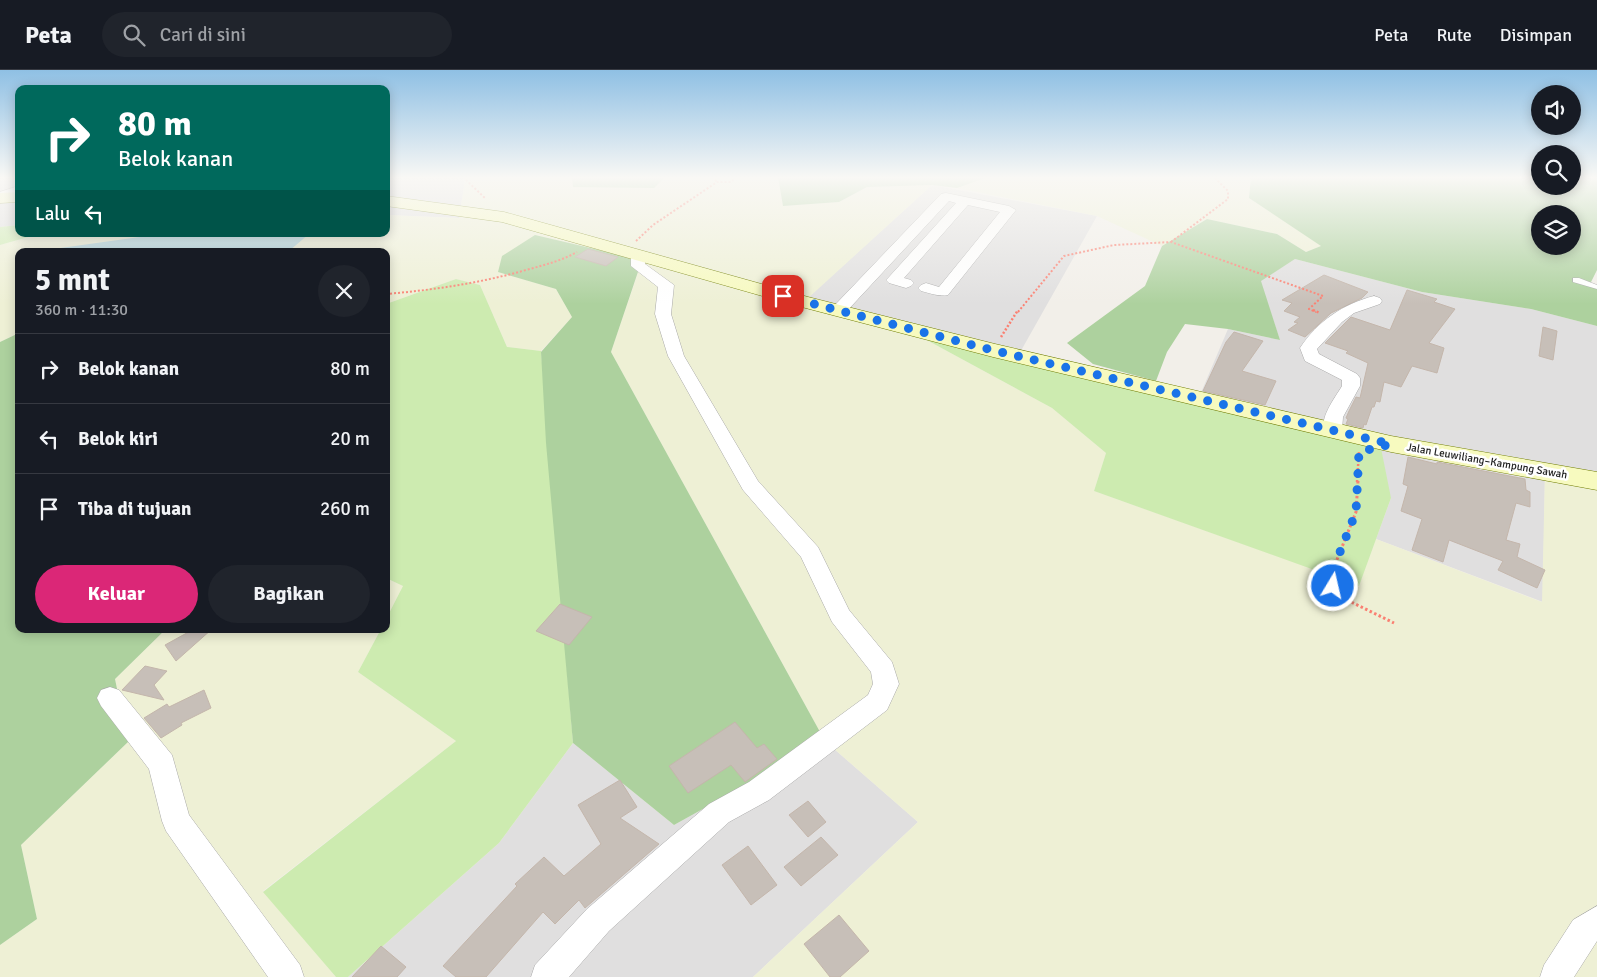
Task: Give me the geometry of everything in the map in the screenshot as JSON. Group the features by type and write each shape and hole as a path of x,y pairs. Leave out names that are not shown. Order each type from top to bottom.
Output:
{"main road":[{"name":"Jalan Leuwiliang–Kampung Sawah","path":"512,219 801,301 840,309 992,350 1391,444 1597,481"}],"street":[{"path":"840,309 925,219"},
{"path":"906,283 894,280 949,219"},
{"path":"926,288 943,292 1001,219"},
{"path":"547,977 598,920 719,813 759,792 878,702 886,684 884,670 840,616 810,553 750,485 676,356 663,314 666,285 638,266 631,253"},
{"path":"1333,430 1334,417 1351,386 1351,378 1311,357 1308,348 1336,319 1348,310 1374,301"},
{"path":"110,698 162,764 176,821 288,977"},
{"path":"1556,977 1584,932 1597,922"}],"lane":[{"path":"1576,280 1597,287"}],"path":[{"path":"631,253 653,225 661,219"},
{"path":"1171,242 1201,219"},
{"path":"992,350 1022,305 1064,256 1114,245 1171,242 1323,296 1309,309 1336,319"},
{"path":"390,294 427,291 509,276 570,257 592,243"},
{"path":"1391,444 1359,452 1356,512 1332,572 1333,586 1343,598 1394,623"}],"shaded area":[{"path":"0,219 15,219 15,225 0,227"},
{"path":"894,219 1095,219 1018,356 805,300"},
{"path":"1295,259 1422,292 1531,309 1597,326 1597,485 1545,473 1543,602 1376,539 1391,498 1197,402 1228,329 1280,340 1260,281"},
{"path":"825,741 918,822 753,977 348,977 499,843 573,743 674,825"}],"green space":[{"path":"390,219 894,219 806,300 899,325 1052,408 1106,453 1094,491 1359,585 1376,539 1542,602 1545,473 1597,485 1597,977 753,977 918,822 825,741 611,352 642,261 499,272 556,289 572,317 541,351 507,347 480,285 456,279 390,303 390,248 15,248 15,335 0,342 0,245 28,237 390,237"},
{"path":"1104,219 1206,219 1162,246"},
{"path":"1206,219 1277,234 1306,252 1321,246 1281,219 1531,219 1531,255 1581,255 1581,219 1597,219 1597,270 1590,284 1597,286 1597,326 1531,309 1422,292 1295,259 1261,281 1280,340 1228,329 1185,324 1167,352 1156,381 1093,364 1067,343 1145,286 1162,246"},
{"path":"1209,219 1281,219 1322,246 1306,252 1277,234"},
{"path":"15,225 15,237 28,237 0,245 0,227"},
{"path":"535,235 642,260 611,352 825,741 674,825 573,743 546,443 541,352 572,317 556,289 498,272 502,256"},
{"path":"456,279 480,285 507,347 541,351 573,743 499,843 348,977 336,977 263,892 456,741 358,672 379,633 390,633 390,611 403,586 390,580 390,303"},
{"path":"899,325 1380,443 1391,498 1359,586 1094,491 1106,453 1052,408"},
{"path":"15,335 15,633 162,633 115,679 128,742 21,845 37,919 0,945 0,342"},
{"path":"390,580 403,586 390,611"},
{"path":"162,633 379,633 358,672 456,741 263,891 336,977 0,977 0,945 37,919 21,845 128,742 115,679"}],"water":[{"path":"139,237 305,237 293,248 61,248"}],"building":[{"path":"588,249 618,257 606,266 575,257"},
{"path":"1324,275 1368,292 1362,298 1331,313 1305,337 1288,330 1298,323 1294,322 1300,317 1284,311 1292,303 1282,300"},
{"path":"1407,290 1437,299 1434,302 1455,309 1429,343 1444,348 1437,373 1412,366 1401,387 1384,382 1380,402 1376,401 1374,407 1372,407 1366,425 1364,424 1363,428 1346,424 1348,419 1346,418 1356,397 1360,398 1368,363 1346,353 1348,351 1325,343 1351,317 1390,330"},
{"path":"1543,327 1557,331 1553,360 1539,356"},
{"path":"1234,332 1263,341 1242,371 1276,381 1265,405 1203,391 1226,342"},
{"path":"1408,457 1437,464 1437,462 1525,479 1526,490 1530,492 1530,507 1516,503 1506,540 1520,544 1517,557 1545,570 1537,588 1498,570 1503,561 1449,540 1443,562 1412,550 1422,519 1401,511 1408,486 1403,484"},
{"path":"560,604 592,617 569,645 536,631"},
{"path":"187,633 208,633 176,661 165,645"},
{"path":"145,666 167,671 154,685 164,700 122,690"},
{"path":"204,690 211,708 181,723 182,725 161,738 144,718 167,704 169,707"},
{"path":"735,722 757,748 764,744 777,759 745,782 731,765 688,793 669,766"},
{"path":"620,780 637,807 620,818 659,844 585,908 579,900 555,924 543,912 486,977 456,977 443,966 517,886 515,884 544,857 564,876 601,844 578,805"},
{"path":"808,801 826,822 808,837 789,815"},
{"path":"821,837 838,855 801,886 784,867"},
{"path":"748,846 777,885 751,905 722,865"},
{"path":"839,915 869,951 840,977 830,977 804,944"},
{"path":"381,946 406,967 397,977 352,977"}],"route":[{"path":"783,296 840,309 992,350 1391,444 1359,452 1356,512 1332,572 1333,586"}]}
